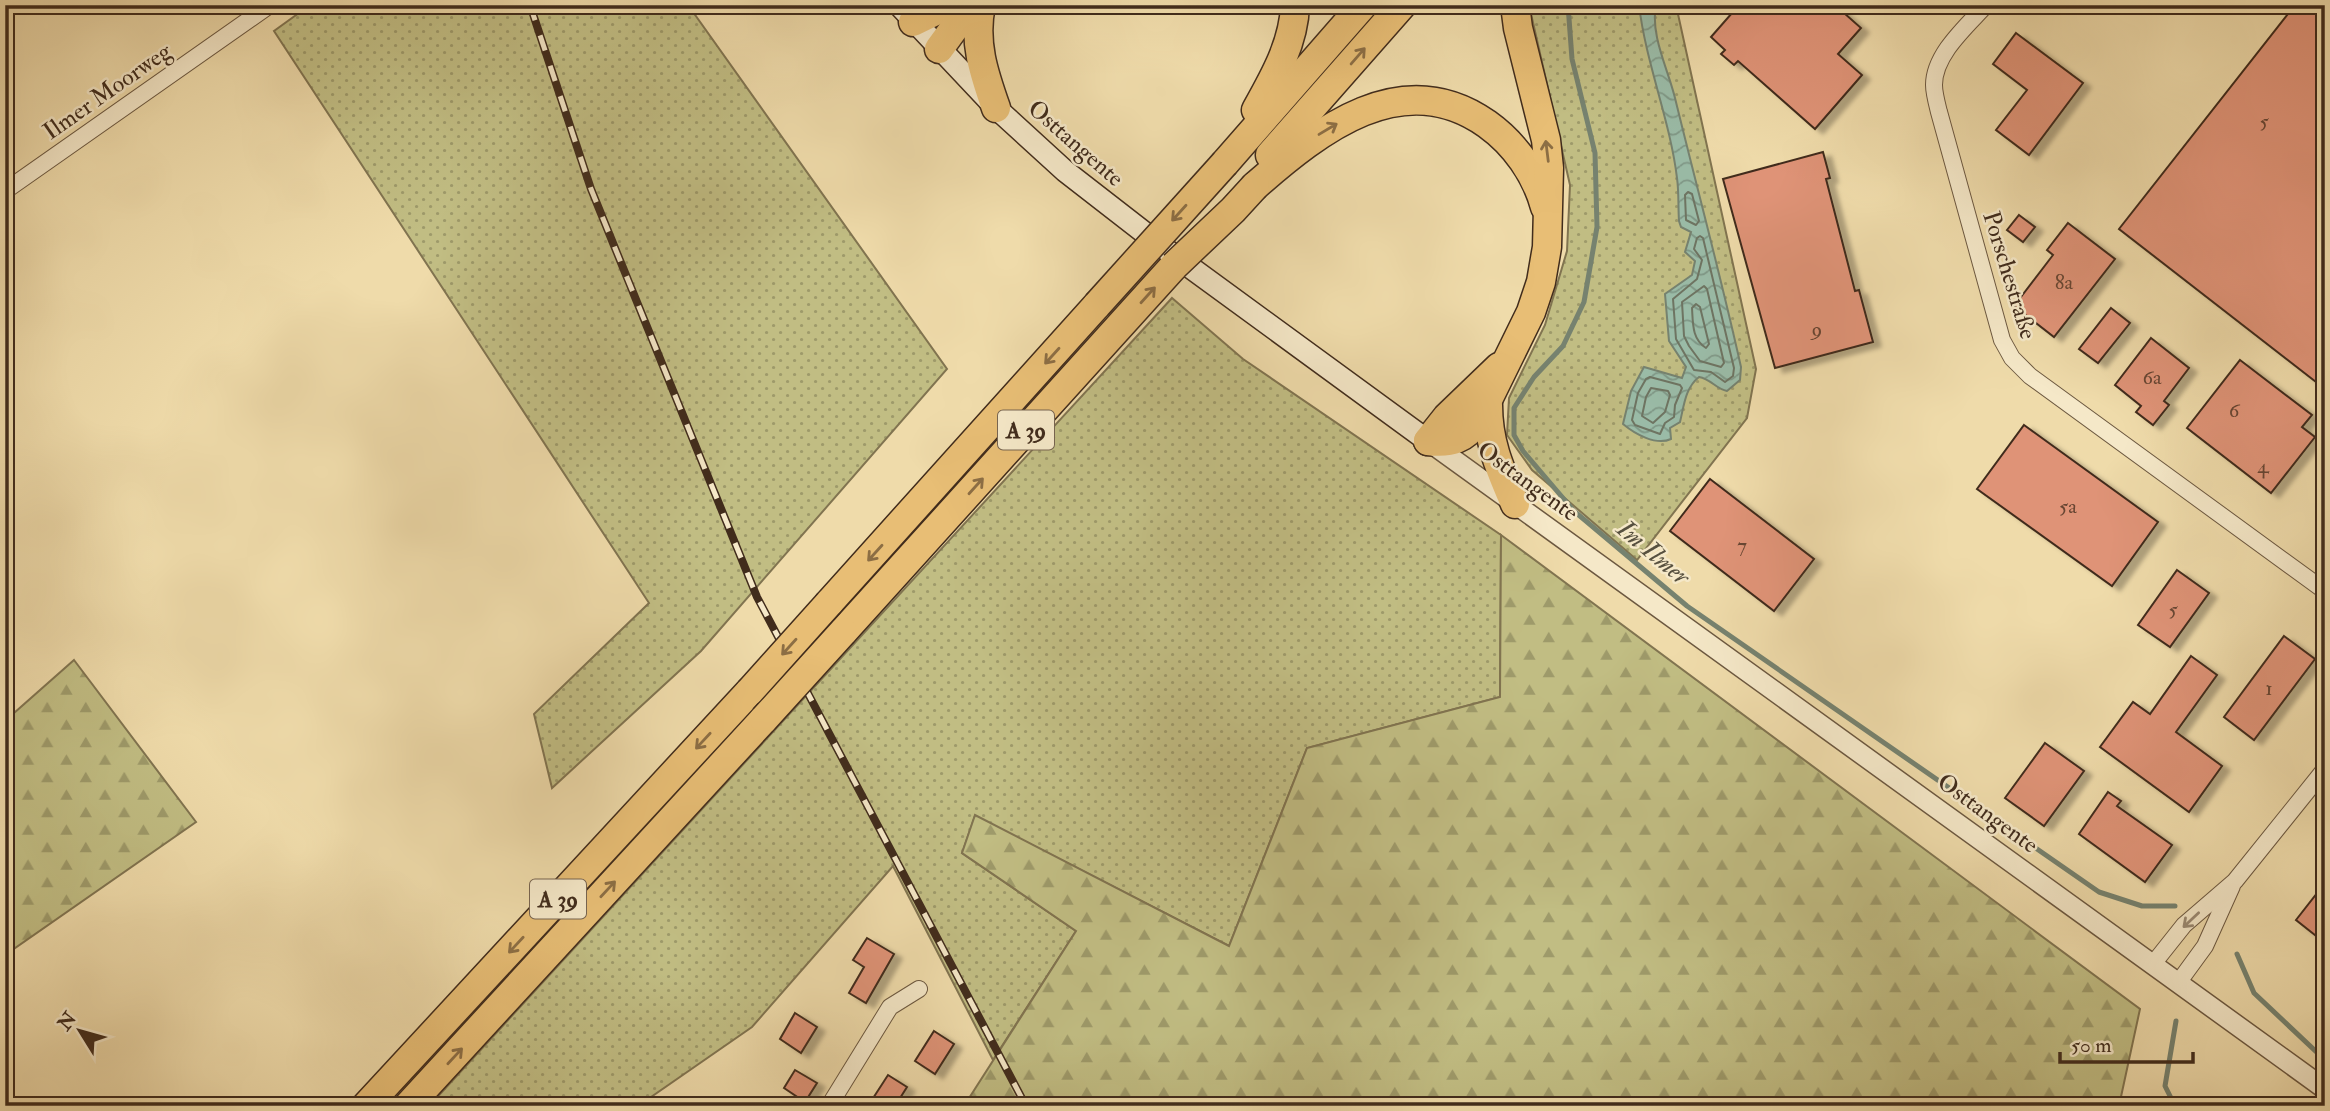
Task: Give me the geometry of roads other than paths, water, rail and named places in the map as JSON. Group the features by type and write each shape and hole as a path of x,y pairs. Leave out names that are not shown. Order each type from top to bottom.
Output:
{"highway":[{"path":"906,13 948,5"},
{"path":"939,48 971,5"},
{"path":"981,5 977,22 978,48 984,76 996,108"},
{"path":"1225,163 1280,65 1292,28 1295,5"},
{"name":"A 39","path":"366,1106 750,691 1225,163 1363,5"},
{"path":"1251,183 1402,5"},
{"path":"1428,441 1451,442 1472,430 1488,405 1506,360 1523,331 1537,296 1544,267 1549,168 1546,140 1518,28 1515,5"},
{"path":"1251,183 1327,128 1349,117 1380,105 1403,100 1422,101 1458,109 1497,131 1512,146 1533,178 1548,219"},
{"name":"A 39","path":"408,1106 764,719 1174,266 1233,210 1251,183"},
{"path":"1428,441 1447,417 1506,360"},
{"path":"1488,405 1490,440 1515,504"}],"main road":[{"name":"Osttangente","path":"906,13 996,108 1098,198 1428,441"}],"street":[{"name":"Ilmer Moorweg","path":"5,191 270,5"},
{"name":"Porschestraße","path":"1986,5 1954,40 1940,63 1934,83 1939,113 2002,341 2012,358 2030,376 2325,591"},
{"name":"Osttangente","path":"1428,441 2325,1089"},
{"path":"2152,964 2184,925 2235,881 2325,769"},
{"path":"2178,983 2205,946 2235,881"},
{"path":"829,1106 890,1007 919,989"}],"water":[{"path":"1639,5 1656,5 1655,28 1675,98 1741,367 1740,380 1727,391 1703,378 1699,377 1694,381 1680,422 1670,428 1671,439 1665,441 1646,438 1623,424 1631,391 1644,367 1682,378 1686,367 1669,341 1665,294 1692,275 1695,261 1685,252 1691,232 1681,227 1679,221 1674,156 1647,49"}],"waterway":[{"name":"Im Ilmer","path":"1568,5 1572,59 1595,153 1597,227 1584,302 1563,346 1534,377 1514,408 1514,435 1523,451 1574,511 1687,606 2099,892 2142,906 2175,906"},
{"path":"2237,954 2254,993 2325,1060"},
{"path":"2175,1106 2165,1086 2176,1021"}],"railway":[{"path":"530,5 591,189 757,597 1026,1106"}]}
